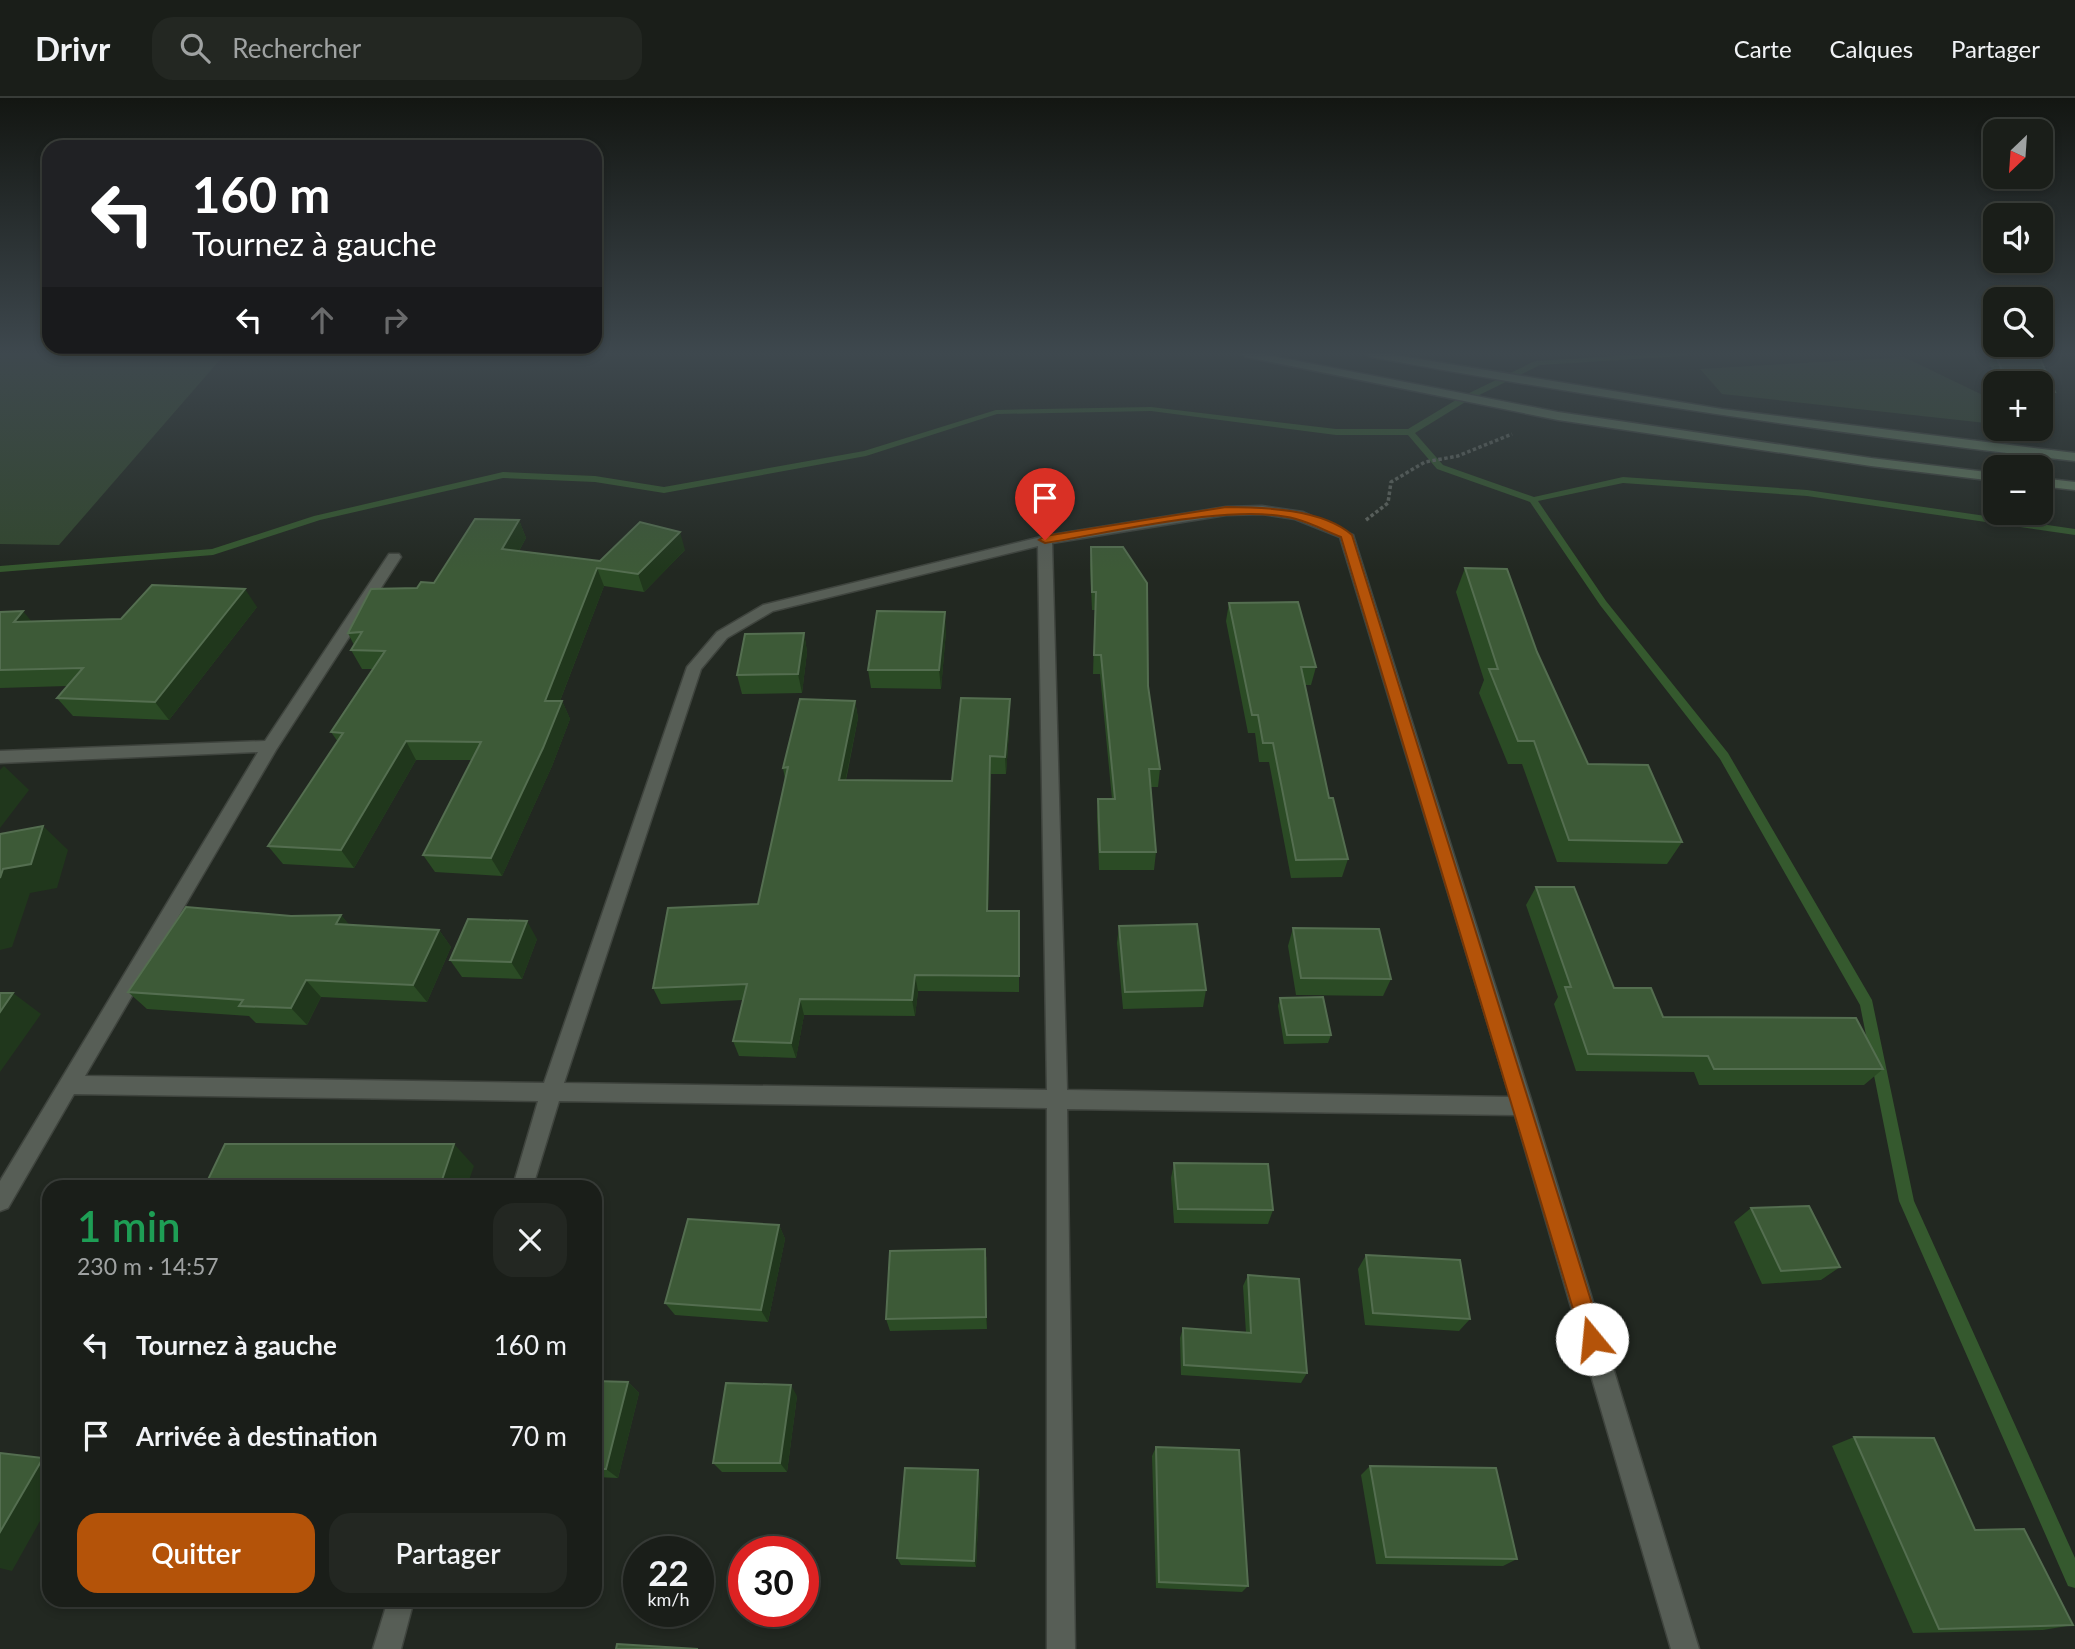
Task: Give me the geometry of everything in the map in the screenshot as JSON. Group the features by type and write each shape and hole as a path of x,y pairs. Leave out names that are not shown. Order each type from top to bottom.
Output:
{"street":[{"path":"1629,426 1983,476"},
{"path":"1810,426 2075,457"},
{"path":"2053,483 2075,486"},
{"path":"525,1180 551,1093 694,667 722,635 768,608 1045,540 1238,511 1298,515 1346,535 1523,1106 1685,1649"},
{"path":"1045,540 1057,1099 1061,1649"},
{"path":"0,1201 270,746 394,557"},
{"path":"0,757 270,746"},
{"path":"70,1085 1523,1106"},
{"path":"387,1649 399,1607"}],"path":[{"path":"1346,535 1388,503 1391,482 1425,462 1458,456"}],"green space":[{"path":"0,426 162,426 59,545 0,544"}],"building":[{"path":"475,519 519,520 502,549 600,561 640,522 680,532 638,574 597,568 545,701 562,701 491,858 423,855 481,742 406,741 341,850 268,846 343,733 331,732 385,651 351,650 362,632 348,633 371,589 417,588 421,582 434,583"},
{"path":"1091,547 1123,547 1147,583 1148,686 1160,769 1149,769 1156,852 1100,852 1098,799 1115,799 1101,655 1094,655 1096,592 1092,592"},
{"path":"1465,568 1507,569 1537,652 1588,764 1648,765 1682,842 1569,840 1534,741 1518,741 1489,669 1498,669"},
{"path":"152,585 245,589 155,702 57,698 83,668 0,670 0,612 23,611 14,622 121,619"},
{"path":"1298,602 1316,667 1301,667 1329,798 1333,798 1348,859 1296,860 1273,743 1263,743 1258,715 1252,715 1229,603"},
{"path":"877,611 945,612 939,670 868,670"},
{"path":"804,633 798,674 737,675 745,634"},
{"path":"961,698 1010,699 1005,757 990,756 987,911 1019,911 1019,976 915,975 912,1000 800,999 791,1043 733,1041 747,984 653,988 668,908 758,904 788,767 783,768 800,699 855,701 839,780 952,781"},
{"path":"43,826 31,864 3,869 0,878 0,834"},
{"path":"1536,887 1574,887 1614,988 1651,988 1663,1017 1856,1018 1883,1069 1714,1069 1708,1056 1588,1054 1565,987 1571,987"},
{"path":"186,907 291,916 341,915 336,924 439,930 413,985 306,980 291,1008 239,1006 243,1000 128,992"},
{"path":"468,919 527,921 511,962 450,960"},
{"path":"1197,924 1206,990 1125,992 1119,926"},
{"path":"1293,928 1379,929 1391,979 1301,978"},
{"path":"0,993 13,993 0,1012"},
{"path":"1323,997 1331,1035 1287,1035 1280,998"},
{"path":"225,1144 454,1144 442,1180 208,1180"},
{"path":"1174,1163 1268,1164 1273,1210 1178,1209"},
{"path":"1809,1206 1840,1267 1781,1271 1751,1208"},
{"path":"688,1219 779,1225 761,1310 665,1303"},
{"path":"985,1249 986,1317 886,1319 890,1251"},
{"path":"1366,1255 1460,1260 1470,1319 1373,1313"},
{"path":"1248,1275 1299,1279 1307,1373 1184,1365 1183,1328 1251,1333"},
{"path":"602,1381 628,1382 606,1469 602,1469"},
{"path":"726,1383 791,1385 780,1463 713,1463"},
{"path":"1854,1437 1934,1438 1975,1530 2024,1529 2073,1625 1939,1629"},
{"path":"1156,1447 1239,1450 1248,1586 1159,1582"},
{"path":"0,1453 42,1458 42,1460 0,1532"},
{"path":"1370,1466 1496,1468 1517,1559 1386,1557"},
{"path":"905,1468 978,1470 974,1561 897,1558"},
{"path":"617,1644 698,1649 616,1649"}],"waterway":[{"path":"0,569 213,552 317,518 503,475 595,479 664,490 866,453 950,426"},
{"path":"1291,426 1336,432 1410,432"},
{"path":"1410,432 1419,426"},
{"path":"1410,432 1440,467 1533,500"},
{"path":"1533,500 1623,480 1807,493 2075,532"},
{"path":"1533,500 1603,603 1724,756 1867,1004 1907,1201 2075,1579"}],"route":[{"path":"1045,540 1226,511 1262,510 1298,515 1346,535 1523,1106 1592,1339"}]}
